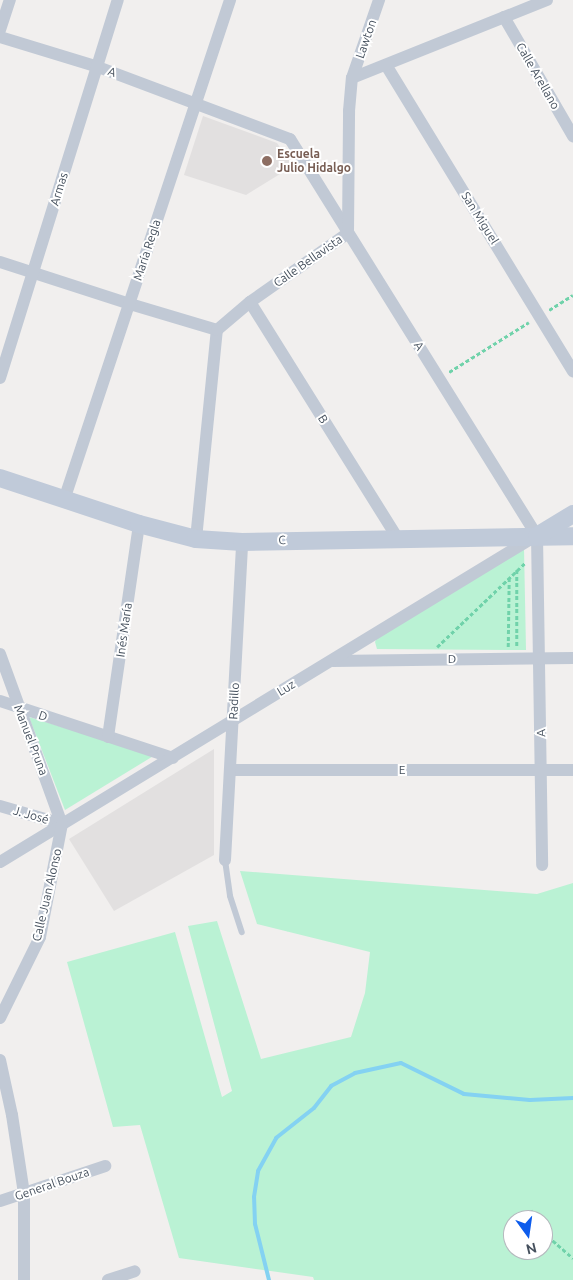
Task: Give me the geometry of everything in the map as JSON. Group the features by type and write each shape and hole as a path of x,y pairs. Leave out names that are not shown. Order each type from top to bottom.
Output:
{"street":[{"path":"0,30 10,0"},
{"name":"Armas","path":"0,378 118,0"},
{"name":"María Regla","path":"64,500 230,0"},
{"name":"Lawton","path":"352,78 380,0"},
{"path":"352,78 547,0"},
{"name":"Calle Arellano","path":"504,17 573,136"},
{"name":"A","path":"0,37 98,67 290,139 440,378 537,544 542,865"},
{"name":"San Miguel","path":"386,65 573,372"},
{"name":"Calle Bellavista","path":"217,330 250,302 348,233 349,111 352,78"},
{"path":"0,262 217,330 196,540"},
{"name":"B","path":"250,302 397,537"},
{"name":"C","path":"0,478 139,524 196,540 242,542 397,537 537,544 573,536"},
{"name":"Luz","path":"0,862 332,661 537,544 573,514"},
{"name":"Inés María","path":"108,737 139,524"},
{"name":"Radillo","path":"225,860 242,542"},
{"name":"Manuel Pruna","path":"0,654 18,708 62,824"},
{"name":"D","path":"332,661 573,658"},
{"name":"D","path":"0,702 172,758"},
{"name":"E","path":"230,770 573,770"},
{"name":"J. José","path":"0,806 62,824"},
{"name":"Calle Juan Alonso","path":"0,1018 40,937 62,824"},
{"path":"0,1060 12,1115 24,1193 24,1280"},
{"name":"General Bouza","path":"0,1201 105,1166"},
{"path":"108,1280 136,1271"}],"lane":[{"path":"225,860 230,896 242,932"}],"path":[{"path":"440,378 573,295"},
{"path":"425,659 517,570 537,544"},
{"path":"513,658 517,570"},
{"path":"509,578 513,658"},
{"path":"509,594 517,594"},
{"path":"553,1241 573,1258"}],"shaded area":[{"path":"203,116 277,143 293,166 246,195 184,175"},
{"path":"214,749 214,855 114,911 69,839"}],"green space":[{"path":"524,548 526,650 377,649 375,642 378,635"},
{"path":"29,717 155,755 65,810"},
{"path":"240,871 537,894 573,883 573,1280 314,1280 313,1277 179,1258 140,1125 113,1127 67,962 175,932 222,1097 232,1091 188,926 217,921 261,1059 351,1037 365,993 370,952 257,924"}],"waterway":[{"path":"269,1280 255,1224 254,1197 258,1171 276,1138 314,1108 331,1086 355,1073 401,1063 464,1094 530,1100 573,1098"}],"place":[{"name":"Escuela Julio Hidalgo","path":"267,161"}]}
